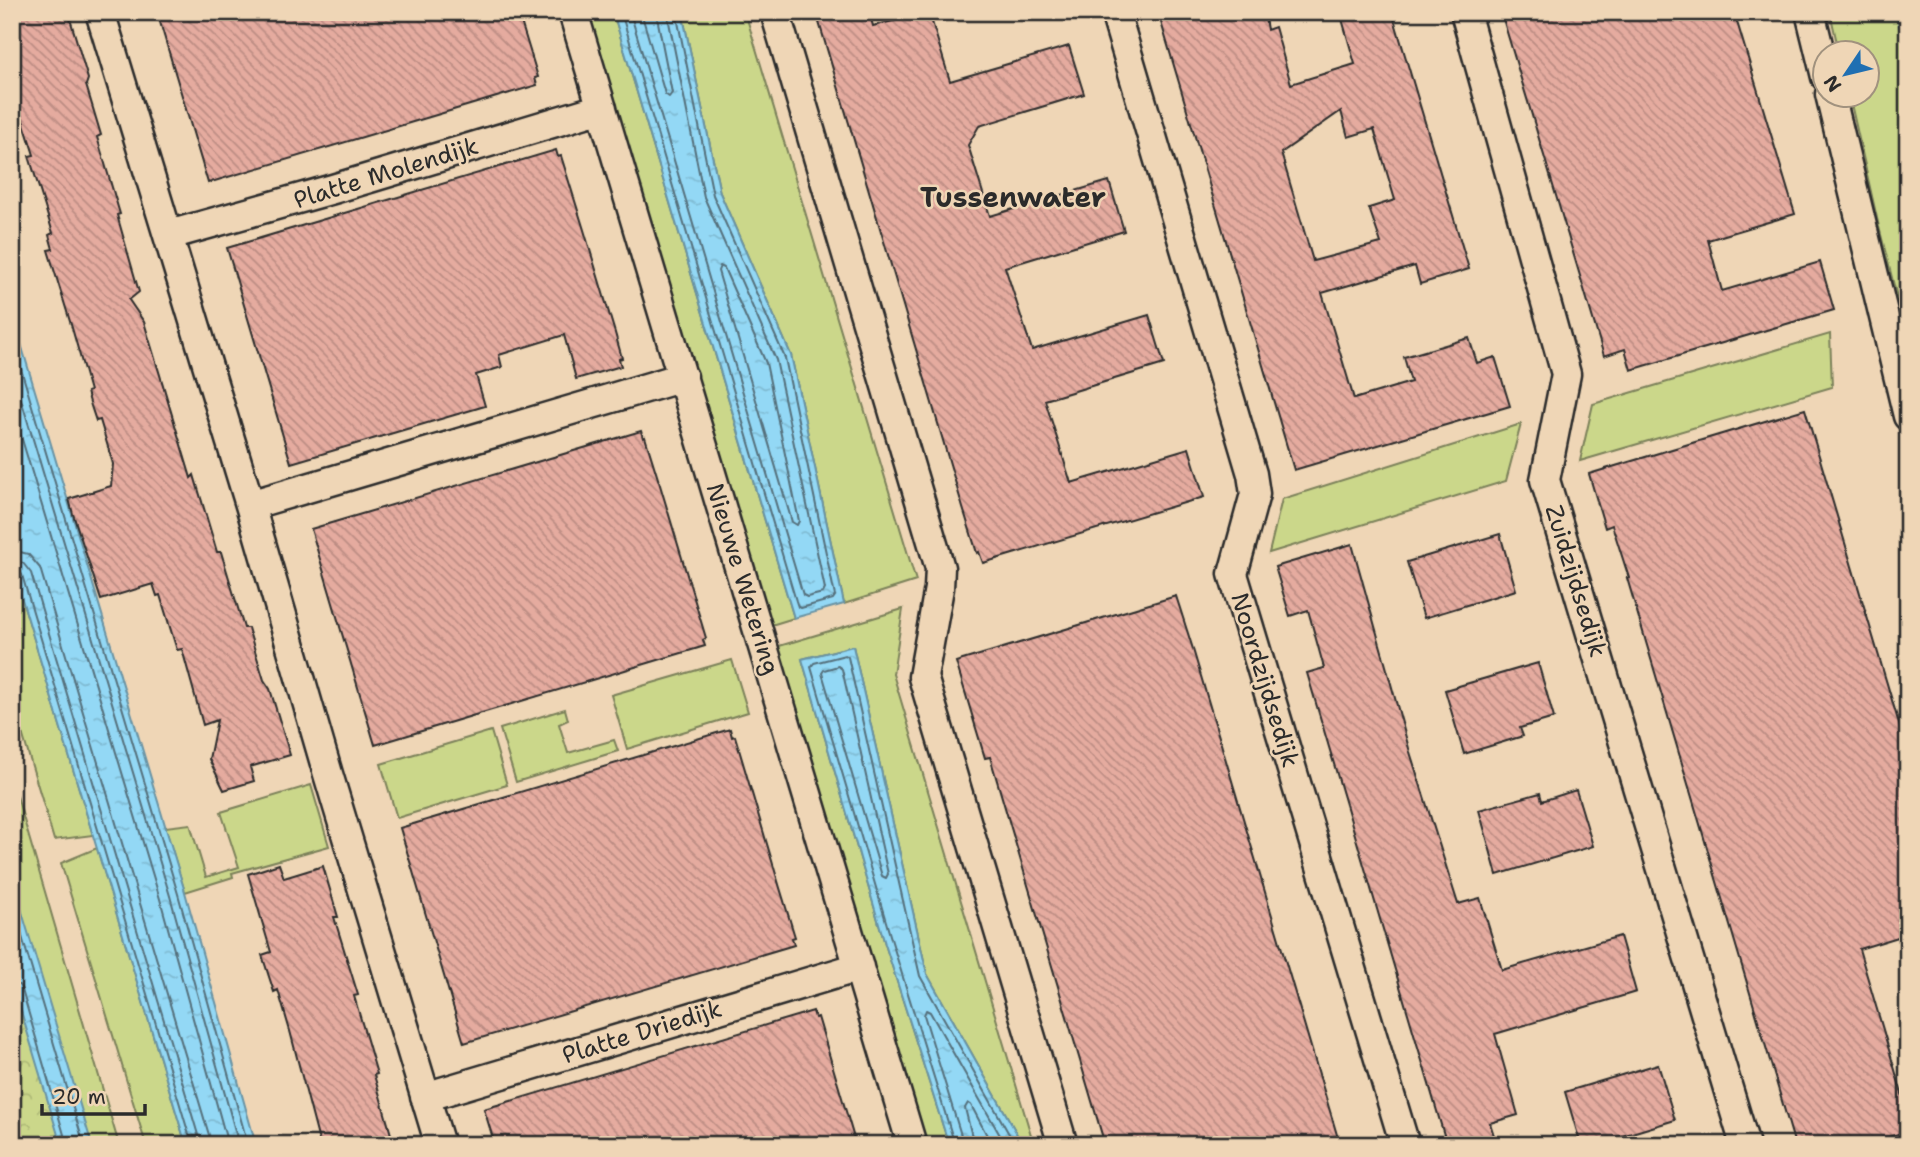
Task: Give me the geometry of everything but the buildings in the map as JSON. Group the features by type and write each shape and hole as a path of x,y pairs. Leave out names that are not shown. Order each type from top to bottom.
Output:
{"street":[{"path":"100,12 440,1145"},
{"name":"Nieuwe Wetering","path":"573,12 912,1145"},
{"path":"775,12 940,568 939,589 923,677 1063,1145"},
{"name":"Noordzijdsedijk","path":"1115,12 1252,474 1255,494 1233,574 1405,1145"},
{"name":"Zuidzijdsedijk","path":"1465,12 1566,374 1545,480 1745,1145"},
{"path":"1810,12 1816,38"},
{"name":"Platte Molendijk","path":"169,235 333,190 602,108"},
{"path":"1833,108 1908,416"},
{"path":"250,505 683,377"},
{"name":"Platte Driedijk","path":"425,1097 859,967"}],"green space":[{"path":"587,12 613,12 794,618 768,626"},
{"path":"682,12 745,12 916,581 844,604 791,355 720,193"},
{"path":"1830,12 1896,12 1908,60 1908,340 1852,108 1882,108 1882,38 1836,38"},
{"path":"1830,334 1832,387 1580,461 1593,404"},
{"path":"1521,424 1506,481 1269,553 1282,499"},
{"path":"12,566 93,835 54,840 12,699"},
{"path":"903,609 893,674 1034,1145 1019,1145 1016,1132 927,974 853,646 802,659 885,944 949,1145 924,1145 776,647"},
{"path":"732,660 748,712 627,749 611,695"},
{"path":"565,709 568,720 559,724 568,753 614,740 618,751 516,782 500,729"},
{"path":"491,731 507,785 397,818 381,764"},
{"path":"12,779 119,1145 81,1145 12,910"},
{"path":"311,785 329,846 232,873 233,877 185,892 165,827 190,824 206,877 239,867 221,812"},
{"path":"97,848 186,1145 146,1145 61,863"},
{"path":"12,910 81,1145 18,1145 12,1125"}],"water":[{"path":"613,12 682,12 720,193 791,355 844,604 794,618"},
{"path":"1896,12 1908,12 1908,60"},
{"path":"12,314 185,892 256,1145 186,1145 12,566"},
{"path":"853,646 927,974 1016,1132 1019,1145 949,1145 885,944 802,659"},
{"path":"12,879 92,1145 61,1145 12,981"}],"district":[{"name":"Tussenwater","path":"1013,197"}]}
